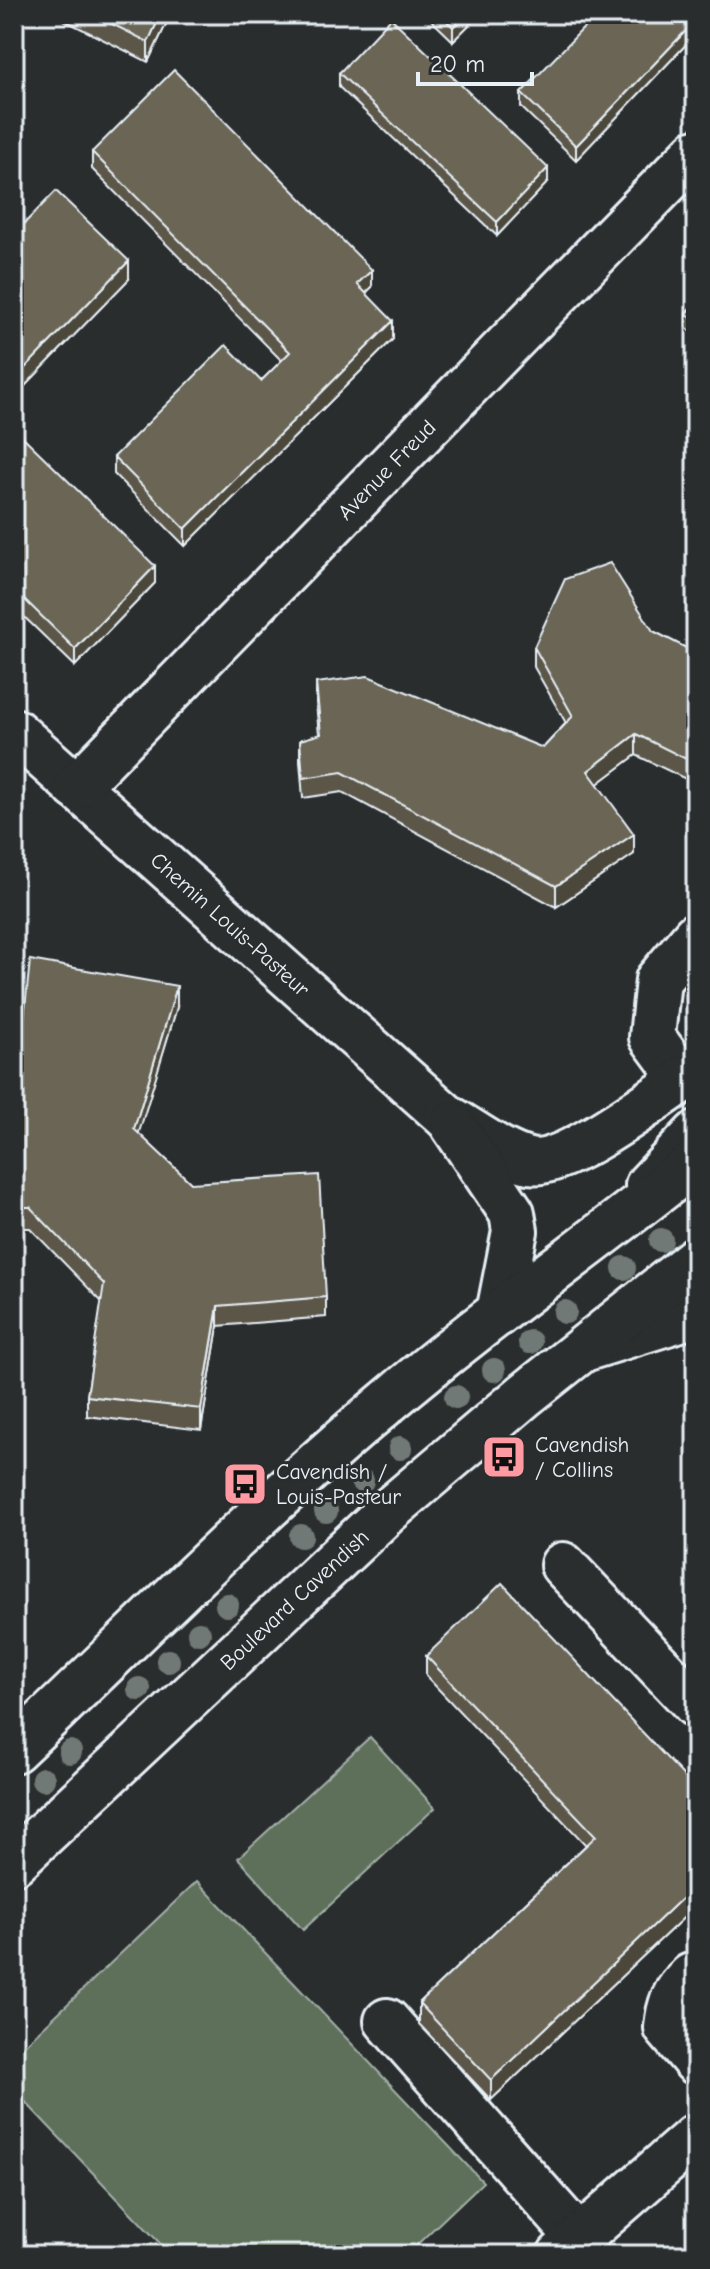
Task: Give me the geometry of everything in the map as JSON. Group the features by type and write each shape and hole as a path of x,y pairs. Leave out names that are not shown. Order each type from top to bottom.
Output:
{"main road":[{"name":"Avenue Freud","path":"76,787 696,152"},
{"name":"Chemin Louis-Pasteur","path":"14,731 447,1117"},
{"path":"447,1117 517,1157 533,1162 550,1161 576,1150 690,1075 652,1037 658,980 696,935"},
{"path":"447,1117 512,1213 515,1231 500,1308"},
{"path":"593,1244 696,1134"},
{"path":"14,1750 315,1465 500,1308 593,1244 696,1161"},
{"name":"Boulevard Cavendish","path":"14,1862 387,1512 525,1395 696,1259"},
{"name":"Boulevard Cavendish","path":"587,1348 696,1314"},
{"path":"563,1565 696,1705"},
{"path":"691,1976 673,1997 667,2028 696,2062"},
{"path":"387,2021 570,2246 690,2154"}],"green space":[{"path":"370,1737 435,1808 303,1930 238,1858"},
{"path":"197,1881 483,2182 406,2255 171,2255 14,2090 14,2055"}],"building":[{"path":"92,14 161,14 148,42"},
{"path":"440,14 466,14 453,27"},
{"path":"597,14 696,14 696,20 576,146 521,93"},
{"path":"391,18 548,168 497,222 339,73"},
{"path":"174,70 372,270 357,284 393,321 185,529 114,457 226,345 261,381 290,352 92,152"},
{"path":"56,191 129,261 18,375 14,371 14,234"},
{"path":"696,301 696,322 686,313"},
{"path":"14,428 155,566 75,649 14,589"},
{"path":"610,563 653,631 696,653 696,764 636,734 588,771 634,834 556,886 342,772 303,778 300,740 321,734 316,683 368,676 543,748 573,716 534,647 565,579"},
{"path":"30,960 177,986 134,1129 191,1183 319,1175 326,1297 218,1306 201,1409 87,1396 104,1284 30,1207 14,1207 14,1067 19,1067"},
{"path":"502,1583 696,1789 696,1885 491,2080 419,2003 596,1836 426,1656"},
{"path":"14,2190 28,2255 14,2255"},
{"path":"677,2247 684,2255 668,2255"}],"place":[{"name":"Cavendish / Collins","path":"504,1457"},
{"name":"Cavendish / Louis-Pasteur","path":"245,1484"}]}
